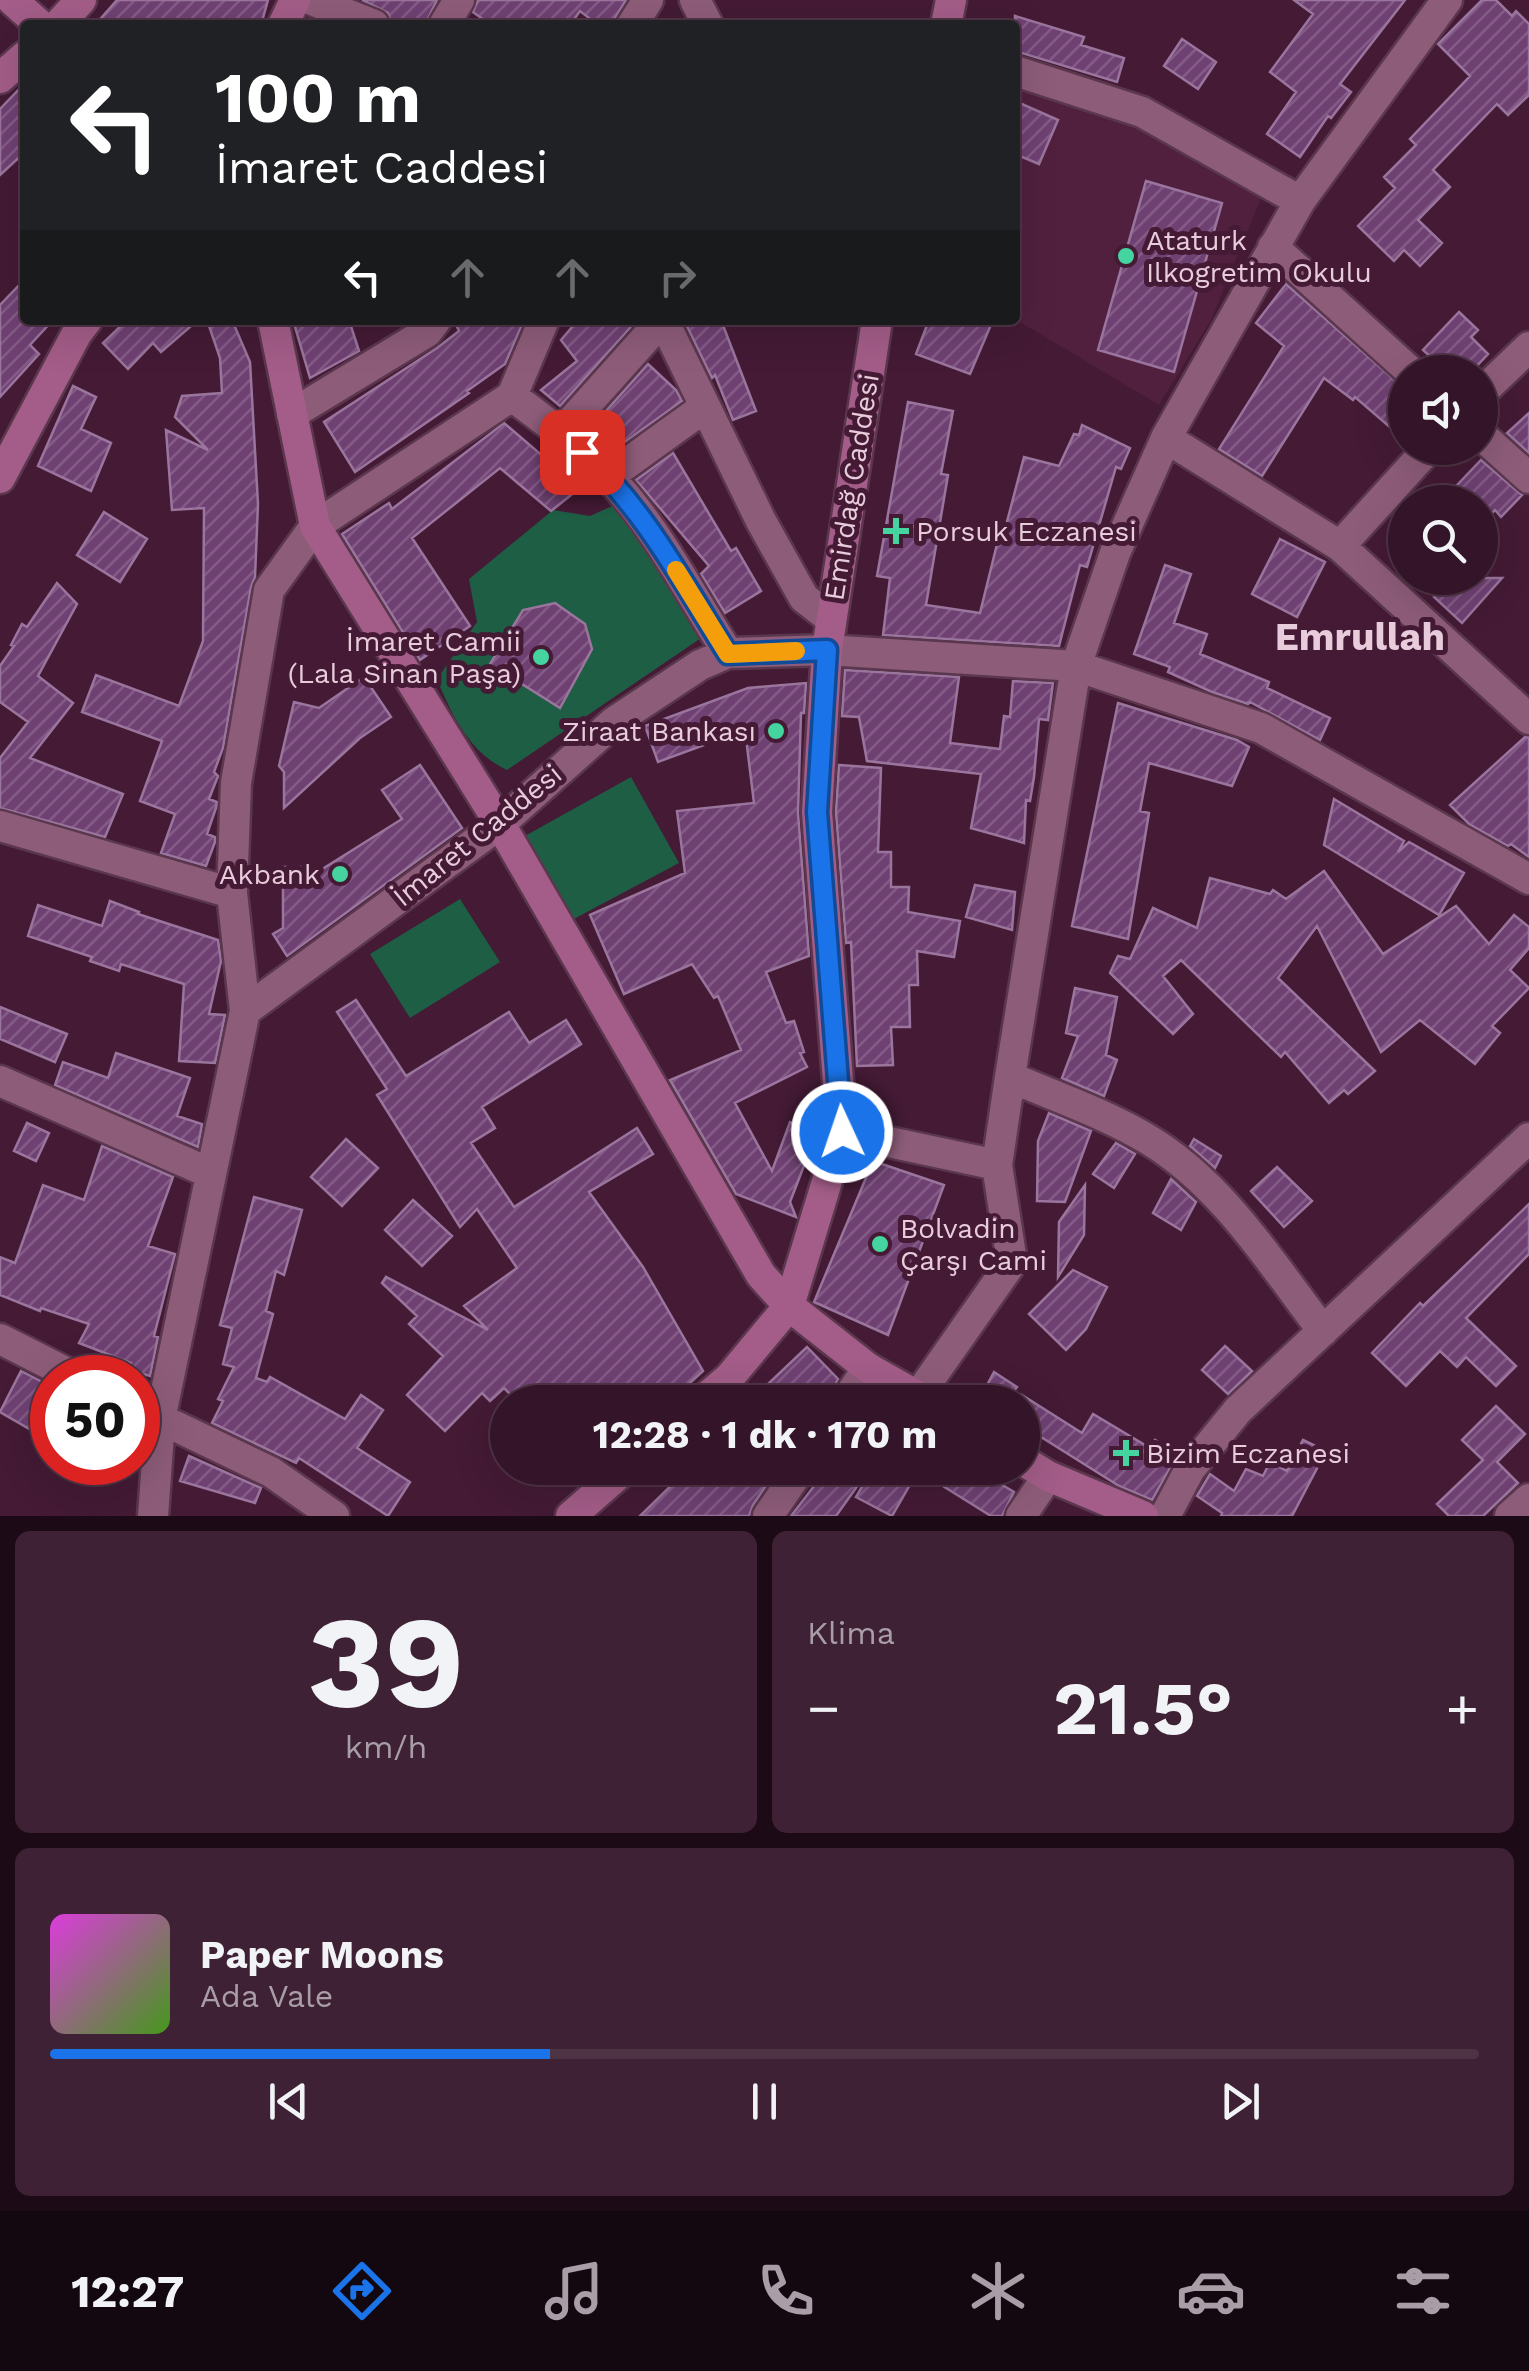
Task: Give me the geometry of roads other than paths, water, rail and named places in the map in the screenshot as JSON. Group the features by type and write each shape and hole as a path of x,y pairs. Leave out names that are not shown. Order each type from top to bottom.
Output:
{"street":[{"path":"12,0 34,20"},
{"path":"63,20 81,0"},
{"path":"312,0 362,20"},
{"path":"932,1385 1012,1262 997,1164 1076,666 1115,553 1166,438 1300,201 1447,0"},
{"path":"0,78 20,60"},
{"path":"1020,73 1142,112 1300,201"},
{"path":"1273,247 1392,355"},
{"path":"0,478 84,325"},
{"path":"274,325 316,526 500,824 762,1275 789,1306 868,1368 898,1385"},
{"path":"292,414 428,332 433,325"},
{"path":"160,1371 246,1011 232,893 236,783 269,590 316,526 512,396 542,325"},
{"path":"561,433 658,325"},
{"path":"664,325 804,598 831,619"},
{"name":"Emirdağ Caddesi","path":"789,1306 842,1132 817,812 827,650 876,325"},
{"path":"1498,377 1529,347"},
{"path":"512,396 608,476 650,530 728,654"},
{"path":"608,476 705,407"},
{"path":"1166,438 1340,546 1529,720"},
{"path":"1498,450 1529,478"},
{"path":"1340,546 1414,465"},
{"name":"İmaret Caddesi","path":"246,1011 500,824 614,722 700,665 728,654 827,650 1076,666 1262,728 1529,879"},
{"path":"0,826 232,893"},
{"path":"1010,1077 1127,1127 1177,1160 1224,1203 1324,1330"},
{"path":"0,1081 210,1173"},
{"path":"842,1132 997,1164"},
{"path":"1165,1516 1212,1438 1529,1138"},
{"path":"721,1385 789,1306"},
{"path":"0,1339 32,1355"},
{"path":"856,1385 868,1368"},
{"path":"160,1419 270,1472 334,1516"},
{"path":"1040,1470 1143,1516"},
{"path":"152,1485 154,1516"},
{"path":"570,1516 606,1485"},
{"path":"768,1516 789,1485"},
{"path":"1021,1516 1031,1485"},
{"path":"1510,1516 1529,1498"}],"place":[{"name":"Ataturk Ilkogretim Okulu","path":"1126,256"},
{"name":"Porsuk Eczanesi","path":"896,531"},
{"name":"İmaret Camii (Lala Sinan Paşa)","path":"541,657"},
{"name":"Ziraat Bankası","path":"776,731"},
{"name":"Akbank","path":"340,874"},
{"name":"Bolvadin Çarşı Cami","path":"880,1244"},
{"name":"Bizim Eczanesi","path":"1126,1453"}],"district":[{"name":"Emrullah","path":"1360,637"}]}
